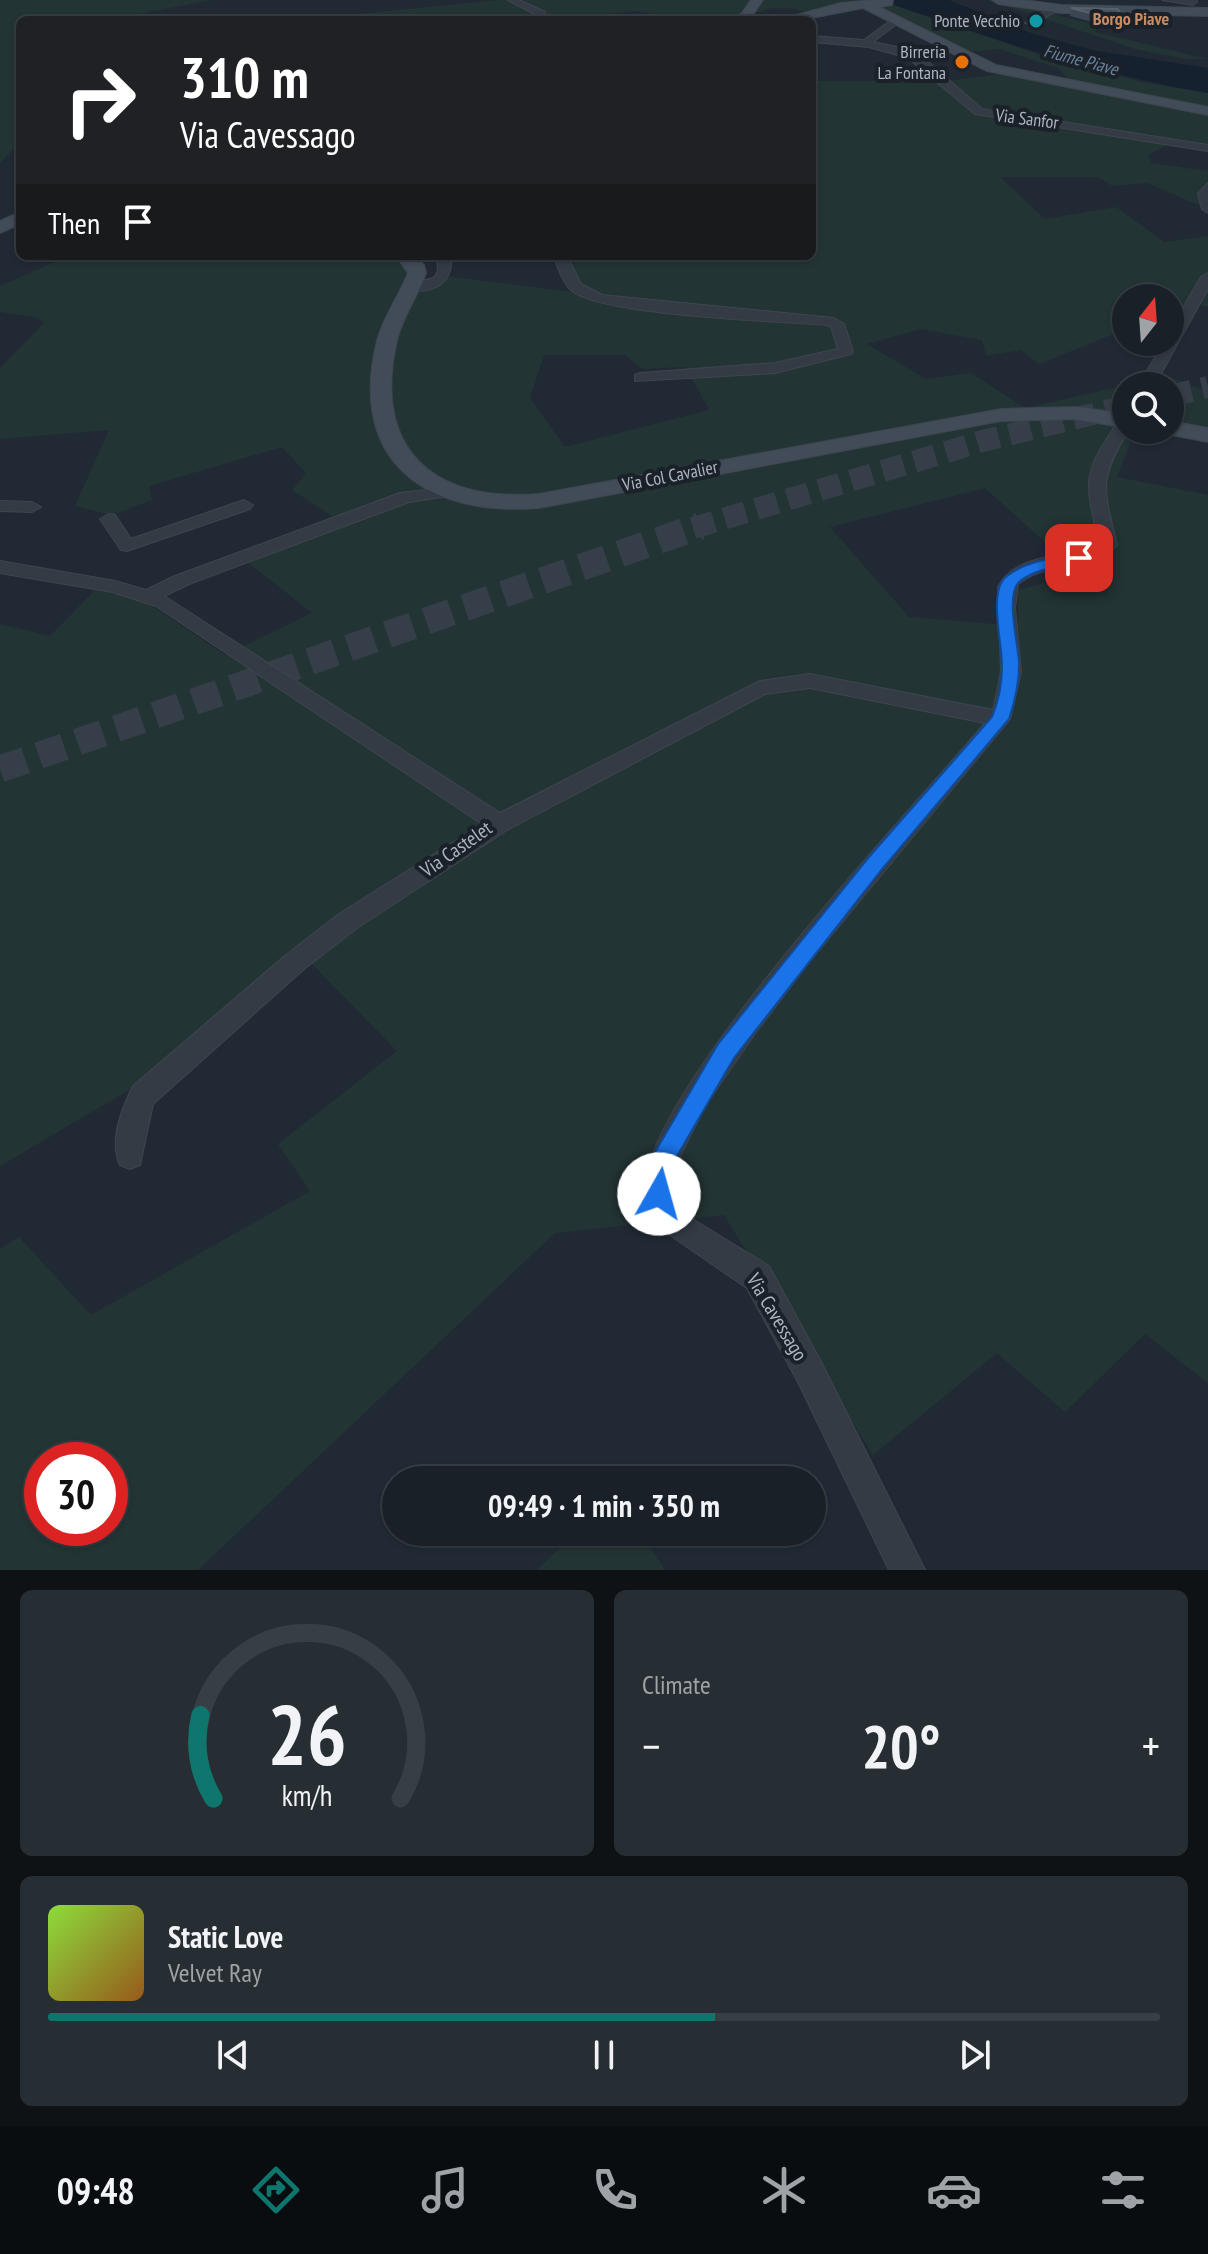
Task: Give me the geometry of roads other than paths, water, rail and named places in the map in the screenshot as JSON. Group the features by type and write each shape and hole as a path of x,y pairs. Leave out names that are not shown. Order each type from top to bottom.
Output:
{"main road":[{"path":"998,0 1051,11 1208,12"},
{"path":"802,16 841,7 889,2"},
{"path":"868,6 992,68 1090,85 1153,102 1208,111"},
{"path":"408,260 416,269 413,287"},
{"name":"Via Col Cavalier","path":"413,287 386,346 385,401 391,438 406,462 448,491 482,500 525,503 1001,415 1076,413 1112,419"},
{"path":"1184,431 1208,435"}],"street":[{"path":"512,0 542,16"},
{"path":"1166,0 1195,1"},
{"path":"1180,11 1195,1"},
{"path":"1030,23 1051,11"},
{"path":"868,42 897,20"},
{"name":"Via Sanfor","path":"816,39 868,42 918,60 963,102 979,112 1208,148"},
{"path":"1208,187 1204,194 1208,209"},
{"path":"413,287 431,285 443,277 445,260"},
{"path":"562,260 575,287 591,297 638,305 829,321 837,324 846,351 775,368 640,378"},
{"path":"1154,372 1208,277"},
{"name":"Via Cavessago","path":"907,1570 765,1287 748,1267 675,1223 659,1194 662,1159 726,1051 876,862 1000,719 1009,695 1011,664 1004,596 1010,581 1036,566 1095,554 1108,545 1095,501 1095,476 1112,443"},
{"path":"149,596 182,580 406,497 448,491"},
{"path":"109,519 127,546 244,505"},
{"path":"0,506 32,507"},
{"name":"Via Castelet","path":"0,567 149,596 499,824 348,921 157,1081 143,1095 135,1111 130,1156"},
{"path":"499,824 760,688 810,681 1000,719"}],"water":[{"name":"Fiume Piave","path":"880,0 949,0 1031,33 1092,50 1208,68 1208,93 1083,65"}],"tunnel":[{"path":"1184,393 1208,387"},
{"path":"693,528 983,441 1112,409"},
{"path":"0,769 700,526"}],"place":[{"name":"Ponte Vecchio","path":"1036,21"},
{"name":"Birreria La Fontana","path":"962,62"}],"district":[{"name":"Borgo Piave","path":"1131,19"}]}
